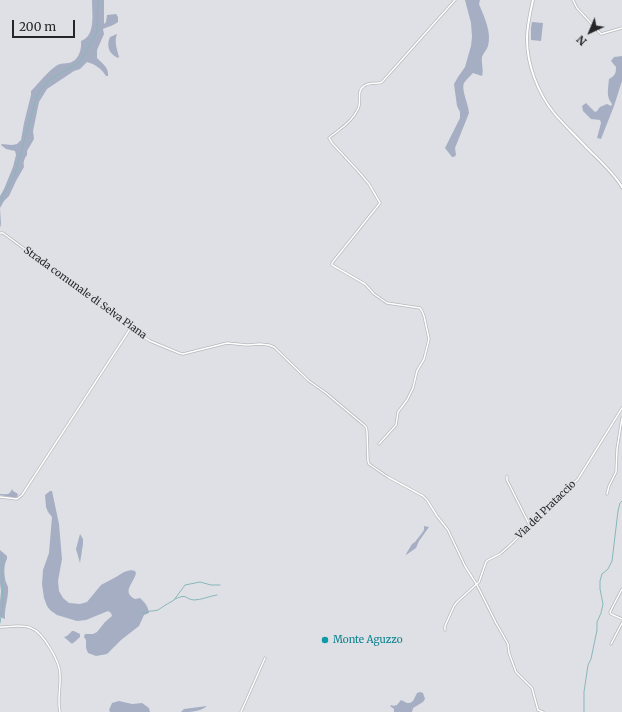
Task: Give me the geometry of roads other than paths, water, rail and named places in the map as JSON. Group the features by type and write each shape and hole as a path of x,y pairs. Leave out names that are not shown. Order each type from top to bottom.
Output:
{"street":[{"path":"379,444 396,425 399,410 407,400 414,387 417,372 424,360 429,339 424,316 420,308 387,303 374,294 365,284 332,265 332,263 380,203 369,184 329,138 342,128 358,110 360,105 360,91 362,87 369,83 382,82 455,0"},
{"path":"532,0 528,29 528,46 534,76 541,92 554,114 609,170 622,186"},
{"path":"573,0 577,8 601,34 622,28"},
{"name":"Strada comunale di Selva Piana","path":"0,233 3,233 53,270 56,270 79,286 130,328 150,341 183,354 227,343 247,345 260,344 269,345 276,348 307,379 365,426 367,432 369,463 388,477 424,496 449,532 463,562 477,585"},
{"path":"0,497 20,498 130,328"},
{"name":"Via del Prataccio","path":"477,585 482,577 486,562 504,550 578,479 622,408"},
{"path":"607,494 616,472 617,449 622,418"},
{"path":"507,476 507,480 530,526"},
{"path":"445,630 455,604 477,585 508,644 516,672 534,690 537,711 542,712"},
{"path":"622,589 610,612 611,614 622,619"},
{"path":"611,644 622,623"},
{"path":"0,627 18,626 32,628 38,632 46,642 59,667 60,712"},
{"path":"241,712 266,658"}],"waterway":[{"path":"0,201 15,174 37,95 49,80 80,62 97,32 98,0"},
{"path":"584,712 584,692 588,665 591,659 597,630 597,622 603,604 600,581 602,574 608,569 612,561 618,511 622,501"},
{"path":"0,554 2,556 3,603 0,623"},
{"path":"141,613 158,610 174,600 185,585 200,582 211,585 220,585"},
{"path":"175,599 184,596 197,600 217,595"}],"place":[{"name":"Monte Aguzzo","path":"325,640"}]}
